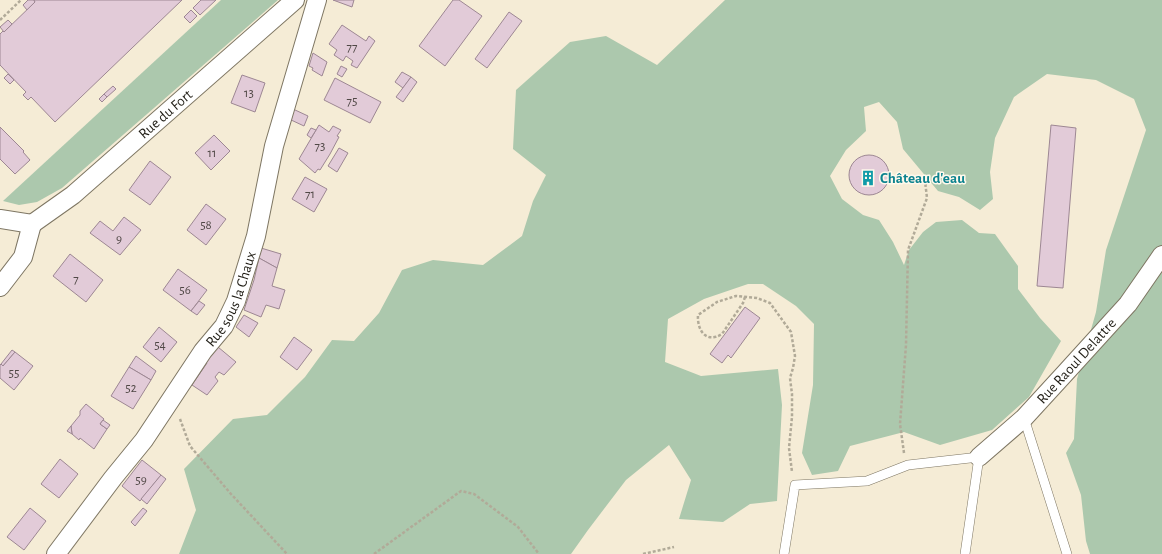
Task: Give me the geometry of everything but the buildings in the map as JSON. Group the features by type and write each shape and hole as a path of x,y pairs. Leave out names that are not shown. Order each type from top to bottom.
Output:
{"street":[{"name":"Rue du Fort","path":"32,224 73,195 295,0"},
{"name":"Rue sous la Chaux","path":"56,554 113,478 144,440 204,351 224,326 236,301 256,236 274,146 317,0"},
{"path":"0,219 32,224 23,257 0,286"},
{"name":"Rue Raoul Delattre","path":"979,457 1024,418 1128,304 1162,255"}],"lane":[{"path":"1024,418 1067,554"},
{"path":"784,554 795,484 867,481 908,465 979,457 965,554"}],"path":[{"path":"0,20 21,0"},
{"path":"908,465 904,453 900,424 906,345 908,250 927,198 925,181"},
{"path":"745,297 743,303 722,334 711,338 704,335 698,324 698,315 717,302 736,296 756,298 770,303 792,332 795,356 790,378 792,417 789,448 790,467 795,484"},
{"path":"173,397 190,446 231,494 288,554"},
{"path":"374,554 461,491 474,494 518,527 540,554"},
{"path":"642,554 674,547"}],"green space":[{"path":"221,0 278,0 62,188 37,202 19,205 3,201"},
{"path":"725,0 1162,0 1162,554 1090,554 1086,541 1081,495 1066,453 1074,439 1077,379 1096,312 1106,250 1146,130 1134,99 1096,80 1047,74 1014,97 995,138 990,172 993,199 980,210 959,197 938,191 903,149 897,122 879,102 864,107 866,131 846,150 830,176 842,199 863,215 879,220 893,242 904,265 909,250 923,232 936,222 962,220 979,233 995,234 1018,266 1018,289 1040,318 1061,341 1029,397 992,430 940,445 904,432 850,446 838,471 812,475 802,453 813,385 814,324 796,306 763,284 748,284 704,299 668,319 665,362 701,376 778,369 782,405 777,501 750,504 723,522 679,519 691,480 669,445 626,480 571,554 179,554 196,510 184,469 233,419 267,415 305,377 332,340 354,341 379,313 402,270 433,260 483,265 522,236 533,201 546,175 513,149 516,90 570,42 606,36 657,65"}],"place":[{"name":"Château d'eau","path":"868,178"}]}
